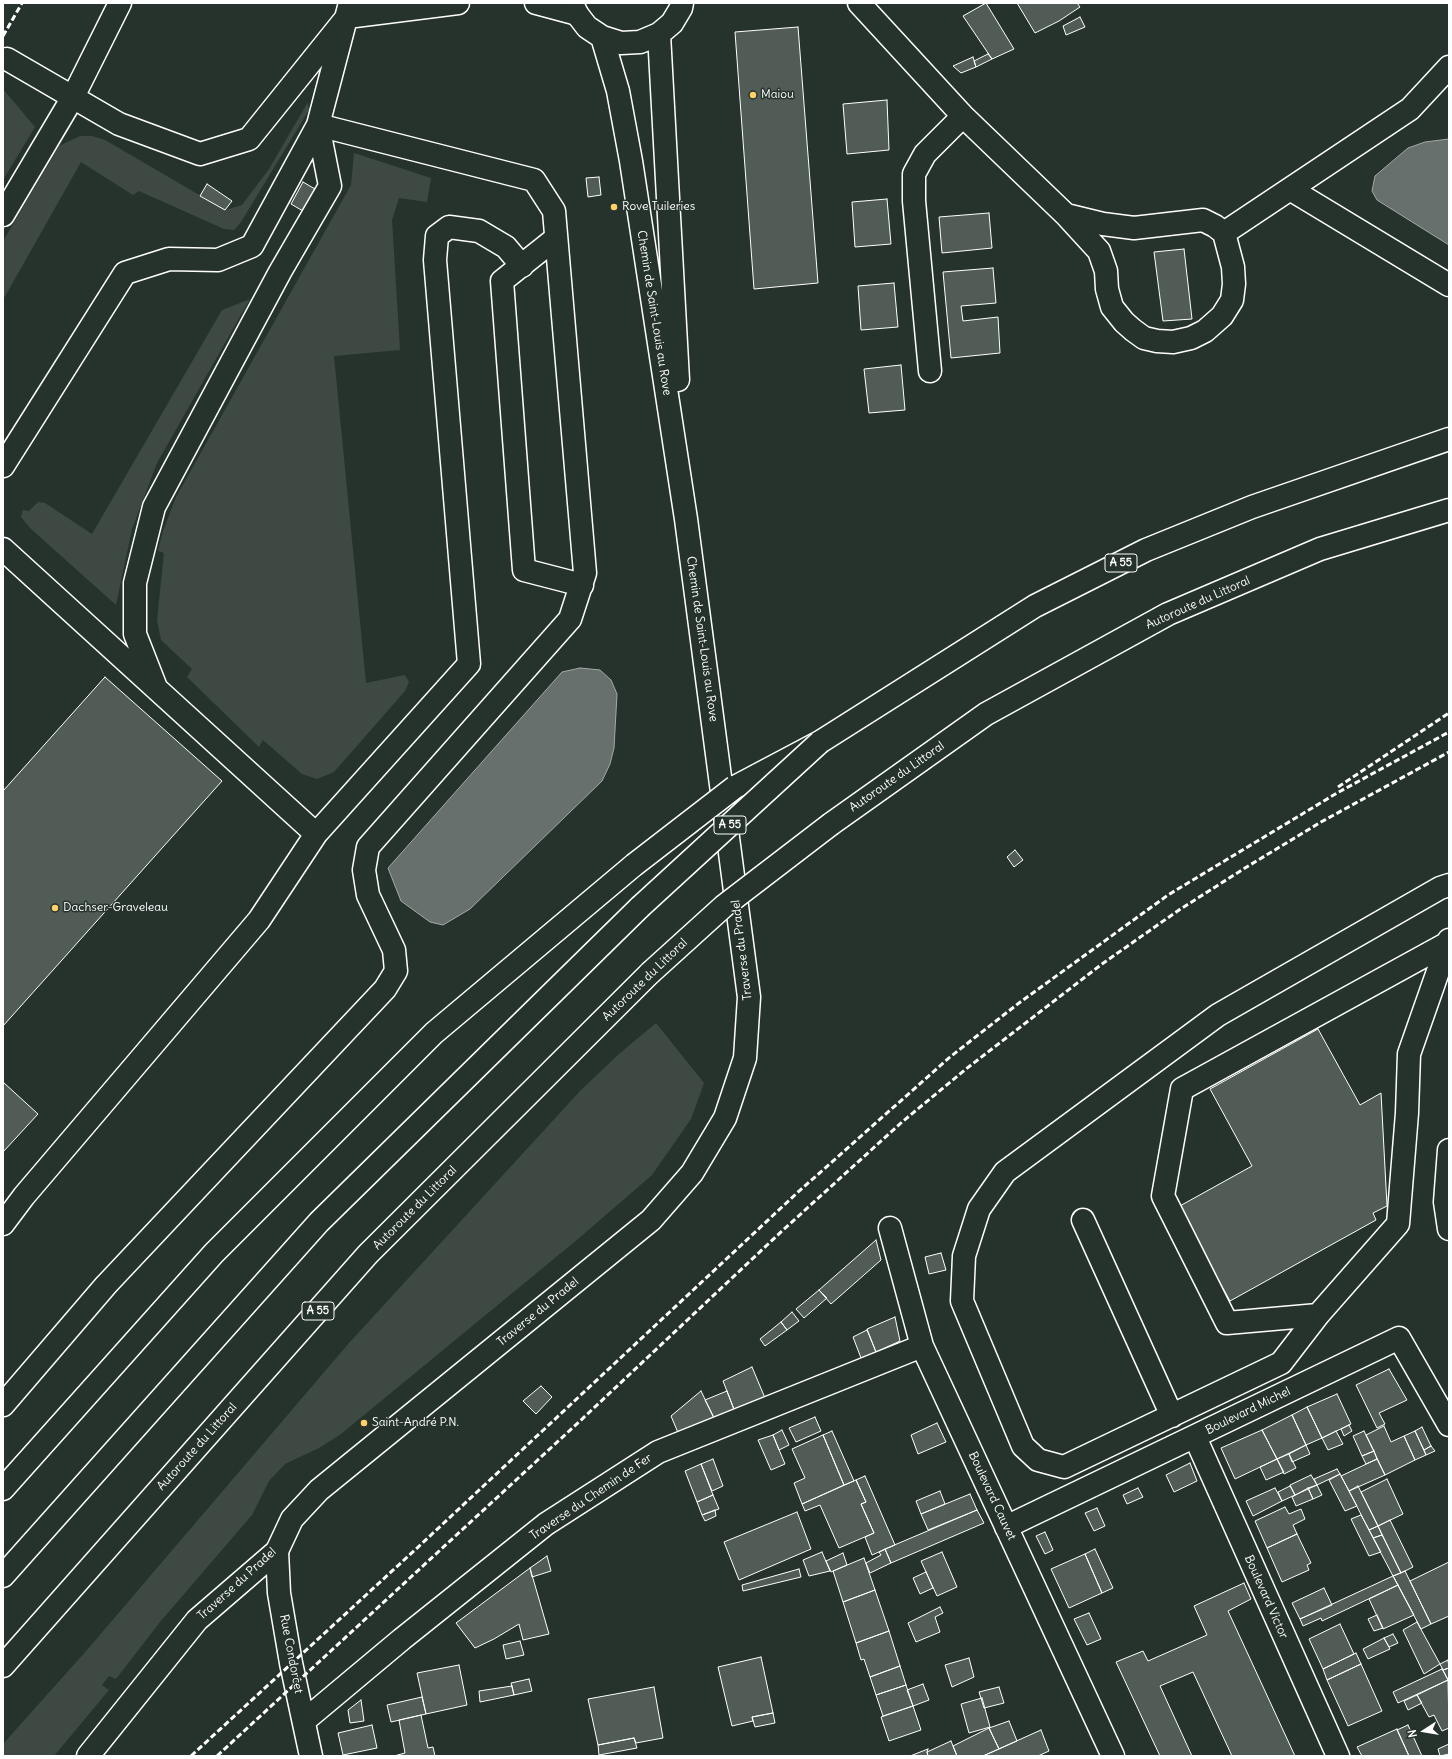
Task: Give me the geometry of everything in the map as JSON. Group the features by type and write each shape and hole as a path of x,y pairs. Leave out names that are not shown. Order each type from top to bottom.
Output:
{"main road":[{"path":"3,215 73,97 120,3"},
{"path":"7,60 119,124 200,154 249,139 349,10 458,3"},
{"path":"536,3 575,9 587,27 602,38 621,43 640,42 659,34 672,23 684,5"},
{"path":"859,3 963,116 1066,215 1099,252 1106,271 1107,288 1112,306 1124,322 1133,330 1144,338 1157,341 1173,342 1191,338 1205,331 1222,316 1232,300 1234,284 1233,267 1224,233 1215,226 1203,220 1134,228 1103,224 1066,215"},
{"path":"3,466 125,273 169,259 218,260 252,246 318,125 349,10"},
{"name":"Chemin de Saint-Louis au Rove","path":"659,34 668,222 686,519"},
{"name":"Chemin de Saint-Louis au Rove","path":"602,38 618,91 631,160 686,519 697,613 718,759"},
{"path":"1224,233 1410,109 1449,67"},
{"path":"930,372 914,201 914,174 925,154 963,116"},
{"path":"3,1405 106,1285 385,989 396,971 394,950 368,894 364,870 368,847 570,619 586,573 554,211 534,180 318,125"},
{"path":"157,689 135,634 135,583 154,507 280,272 330,186 318,125"},
{"path":"1290,189 1449,285"},
{"path":"3,1224 24,1196 259,920 316,834 469,664 435,260 437,236 449,227 479,231 506,247 522,266"},
{"path":"556,238 502,282 524,570 582,585"},
{"name":"A 55","path":"3,1576 319,1222 640,907 820,742 1035,606 1146,550 1252,507 1449,439"},
{"name":"Autoroute du Littoral","path":"3,1666 368,1254 650,973 724,906 831,824 986,714 1168,614 1320,549 1449,510"},
{"path":"3,549 316,834"},
{"path":"3,1489 214,1253 434,1033 634,866 735,787 820,742"},
{"name":"Traverse du Pradel","path":"88,1756 197,1620 277,1551 292,1519 320,1490 651,1220 692,1173 725,1118 745,1058 749,996 718,759"},
{"path":"1448,941 1409,1054 1407,1113 1398,1224 1318,1315 1281,1363 1064,1467 1038,1460 1023,1446 962,1301 964,1256 979,1209 1005,1172 1218,1015 1433,892 1449,885"},
{"path":"1318,1315 1227,1323 1163,1196 1182,1089 1448,941"},
{"path":"1449,1150 1445,1202 1449,1229"},
{"path":"1083,1220 1172,1416"},
{"name":"Boulevard Cauvet","path":"890,1228 922,1346 1113,1756"},
{"name":"Boulevard Michel","path":"1006,1527 1399,1338 1449,1425"},
{"name":"Traverse du Chemin de Fer","path":"304,1721 402,1639 546,1524 658,1452 922,1346"},
{"name":"Boulevard Victor","path":"1195,1437 1338,1756"},
{"name":"Rue Condorcet","path":"277,1551 279,1592 291,1662 311,1756"}],"shaded area":[{"path":"3,89 35,127 3,180"},
{"path":"308,102 309,110 241,222 234,230 224,229 139,191 133,195 81,162 3,300 3,241 59,146 80,136 92,136 105,140 225,210 242,205 269,169"},
{"path":"1449,139 1449,245 1377,200 1372,191 1375,176 1408,148 1425,142"},
{"path":"354,153 431,178 427,202 399,198 392,220 400,350 334,356 366,683 405,675 409,682 405,691 334,772 317,779 302,774 263,740 259,747 187,677 192,669 161,640 157,620 164,553 158,551 163,531 176,497 351,185"},
{"path":"250,299 157,463 132,529 116,605 30,528 21,517 23,510 29,511 38,502 45,503 92,534 222,310"},
{"path":"580,668 600,670 611,680 617,694 614,748 610,764 602,781 470,909 443,925 430,922 401,901 388,868 562,672"},
{"path":"656,1023 704,1083 691,1119 652,1175 578,1239 341,1434 319,1448 285,1464 269,1481 252,1515 160,1622 116,1679 109,1676 102,1685 109,1690 54,1756 3,1756 3,1744 87,1650 349,1343 580,1091 619,1054"}],"building":[{"path":"986,3 1014,49 992,59 963,16"},
{"path":"1017,3 1077,3 1080,7 1059,21 1035,33"},
{"path":"1080,17 1085,27 1066,35 1063,26"},
{"path":"798,27 818,283 754,289 735,32"},
{"path":"988,54 992,59 976,67 974,61"},
{"path":"973,57 976,67 961,73 953,66"},
{"path":"887,100 889,150 847,154 843,104"},
{"path":"599,177 601,195 588,197 586,178"},
{"path":"303,182 315,189 303,211 291,204"},
{"path":"207,184 232,201 225,210 200,196"},
{"path":"887,199 891,244 855,247 852,202"},
{"path":"989,213 992,248 942,253 939,217"},
{"path":"1184,249 1192,319 1163,321 1154,252"},
{"path":"993,268 996,303 961,306 963,321 998,317 1000,353 951,358 943,272"},
{"path":"894,283 898,327 861,330 858,286"},
{"path":"901,365 905,410 869,413 864,369"},
{"name":"Dachser-Graveleau","path":"105,677 222,781 3,1026 3,791"},
{"path":"1015,850 1023,860 1014,867 1007,857"},
{"path":"1318,1029 1360,1105 1381,1093 1387,1206 1373,1213 1376,1220 1230,1301 1178,1207 1252,1166 1210,1089"},
{"path":"3,1082 38,1114 3,1152"},
{"path":"876,1240 881,1260 831,1304 819,1290"},
{"path":"941,1253 946,1270 929,1274 925,1257"},
{"path":"819,1290 827,1298 804,1318 796,1309"},
{"path":"792,1312 799,1321 787,1330 781,1322"},
{"path":"895,1317 900,1341 876,1352 867,1329"},
{"path":"781,1322 787,1330 765,1346 760,1339"},
{"path":"867,1330 876,1352 861,1358 853,1337"},
{"path":"752,1367 765,1398 735,1412 723,1381"},
{"path":"1389,1369 1407,1400 1379,1413 1385,1424 1377,1428 1356,1385"},
{"path":"541,1386 552,1397 536,1414 523,1401"},
{"path":"701,1391 715,1420 679,1435 671,1416"},
{"path":"727,1391 735,1412 715,1420 705,1400"},
{"path":"1337,1394 1351,1424 1322,1438 1307,1407"},
{"path":"1307,1407 1322,1438 1306,1445 1292,1415"},
{"path":"1292,1415 1306,1445 1277,1459 1262,1430"},
{"path":"815,1417 821,1431 796,1442 789,1428"},
{"path":"937,1423 946,1442 918,1454 911,1435"},
{"path":"1349,1425 1352,1431 1344,1436 1341,1429"},
{"path":"1384,1426 1391,1442 1404,1436 1415,1460 1385,1475 1366,1435"},
{"path":"1422,1427 1431,1446 1424,1450 1415,1431"},
{"path":"782,1430 789,1445 779,1450 773,1435"},
{"path":"1262,1430 1277,1459 1235,1479 1221,1448"},
{"path":"832,1431 854,1481 844,1485 823,1435"},
{"path":"1336,1431 1343,1444 1328,1450 1322,1438"},
{"path":"1364,1431 1374,1451 1362,1456 1353,1436"},
{"path":"1415,1431 1426,1455 1415,1460 1404,1436"},
{"path":"773,1435 785,1464 771,1470 758,1440"},
{"path":"823,1435 844,1485 802,1504 794,1483 805,1478 792,1449"},
{"path":"1306,1445 1310,1454 1292,1462 1289,1454"},
{"path":"1431,1446 1435,1451 1426,1455 1424,1450"},
{"path":"1374,1451 1377,1459 1366,1464 1362,1456"},
{"path":"1289,1454 1296,1468 1284,1474 1277,1459"},
{"path":"713,1459 723,1486 712,1491 701,1464"},
{"path":"1277,1459 1284,1472 1266,1480 1260,1467"},
{"path":"1377,1459 1385,1475 1349,1491 1341,1476"},
{"path":"1190,1463 1197,1481 1174,1492 1166,1475"},
{"path":"701,1464 713,1495 697,1502 685,1471"},
{"path":"1337,1469 1340,1474 1317,1485 1314,1479"},
{"path":"1340,1474 1357,1506 1345,1511 1329,1480"},
{"path":"1311,1475 1317,1485 1295,1495 1290,1485"},
{"path":"865,1476 895,1545 872,1555 865,1537 874,1533 861,1504 866,1502 856,1480"},
{"path":"1387,1479 1403,1514 1378,1526 1361,1492"},
{"path":"856,1480 866,1502 861,1504 874,1533 839,1548 820,1505 805,1511 802,1504"},
{"path":"1317,1485 1322,1495 1313,1499 1308,1488"},
{"path":"1290,1486 1295,1495 1282,1501 1278,1492"},
{"path":"1358,1486 1378,1526 1369,1530 1349,1491"},
{"path":"1138,1488 1143,1497 1127,1504 1123,1495"},
{"path":"1275,1488 1282,1501 1253,1516 1246,1501"},
{"path":"1308,1488 1313,1499 1296,1506 1292,1497"},
{"path":"940,1491 945,1504 921,1514 916,1501"},
{"path":"970,1494 977,1510 928,1530 921,1514"},
{"path":"713,1495 719,1509 702,1515 697,1502"},
{"path":"1285,1507 1289,1514 1301,1509 1305,1519 1293,1525 1297,1534 1267,1548 1255,1521"},
{"path":"1097,1508 1105,1526 1094,1531 1085,1513"},
{"path":"715,1510 716,1516 705,1521 702,1515"},
{"path":"977,1510 984,1523 891,1563 885,1549"},
{"path":"797,1512 811,1549 739,1580 724,1542"},
{"path":"1361,1515 1381,1552 1369,1556 1351,1519"},
{"path":"1390,1520 1413,1567 1401,1573 1378,1526"},
{"path":"1378,1526 1382,1535 1373,1538 1369,1530"},
{"path":"1045,1532 1053,1550 1045,1554 1036,1536"},
{"path":"1297,1534 1311,1563 1307,1565 1309,1570 1282,1582 1267,1548"},
{"path":"1382,1535 1401,1573 1393,1576 1373,1538"},
{"path":"885,1549 891,1563 870,1573 866,1563 881,1555 879,1552"},
{"path":"1095,1549 1113,1588 1102,1593 1085,1554"},
{"path":"822,1552 830,1571 809,1576 803,1560"},
{"path":"942,1552 957,1587 937,1596 921,1561"},
{"path":"843,1553 847,1565 831,1572 826,1561"},
{"path":"1085,1554 1102,1593 1069,1608 1051,1569"},
{"path":"547,1556 551,1571 532,1577 530,1568"},
{"path":"864,1558 875,1590 843,1602 833,1571"},
{"path":"1449,1562 1449,1616 1431,1624 1410,1581"},
{"path":"530,1568 549,1634 523,1640 519,1624 475,1648 456,1623"},
{"path":"799,1569 801,1577 743,1591 742,1585"},
{"path":"1405,1571 1431,1624 1421,1629 1393,1576"},
{"path":"926,1572 933,1588 920,1594 913,1578"},
{"path":"1393,1576 1398,1585 1322,1621 1321,1618 1303,1626 1300,1619"},
{"path":"1244,1583 1251,1599 1228,1611 1295,1756 1232,1756 1193,1672 1160,1686 1192,1756 1160,1756 1116,1662 1143,1651 1148,1661 1207,1635 1194,1606"},
{"path":"1398,1585 1414,1615 1383,1629 1369,1599"},
{"path":"1324,1588 1332,1605 1300,1619 1292,1603"},
{"path":"875,1590 889,1631 856,1643 843,1602"},
{"path":"940,1607 943,1613 935,1617 940,1632 916,1642 908,1623"},
{"path":"1089,1613 1101,1639 1087,1645 1074,1619"},
{"path":"1377,1615 1383,1628 1374,1631 1368,1619"},
{"path":"1417,1622 1440,1664 1424,1674 1403,1630"},
{"path":"1340,1624 1354,1654 1323,1669 1309,1639"},
{"path":"889,1631 900,1666 870,1677 864,1659 861,1660 856,1643"},
{"path":"1393,1634 1398,1643 1389,1647 1384,1638"},
{"path":"1384,1638 1390,1649 1368,1659 1363,1649"},
{"path":"520,1641 524,1655 506,1659 503,1645"},
{"path":"1356,1653 1361,1664 1327,1680 1323,1669"},
{"path":"761,1657 773,1713 752,1717 753,1721 732,1726 718,1667"},
{"path":"969,1658 974,1677 952,1687 945,1665"},
{"path":"1448,1660 1449,1668 1443,1670 1440,1664"},
{"path":"1361,1664 1382,1711 1348,1726 1327,1680"},
{"path":"459,1665 467,1705 426,1714 417,1673"},
{"path":"900,1666 906,1685 876,1695 870,1677"},
{"path":"1449,1668 1449,1682 1443,1670"},
{"path":"1442,1669 1448,1680 1398,1703 1393,1692"},
{"path":"529,1679 532,1691 514,1695 511,1683"},
{"path":"1448,1680 1449,1728 1442,1731 1434,1715 1429,1717 1417,1695"},
{"path":"923,1684 929,1700 913,1706 907,1690"},
{"path":"906,1685 913,1706 883,1716 876,1695"},
{"path":"512,1686 514,1695 480,1702 479,1691"},
{"path":"654,1687 663,1738 636,1743 634,1738 598,1745 588,1699"},
{"path":"999,1687 1004,1703 984,1708 979,1692"},
{"path":"1417,1695 1422,1703 1408,1710 1404,1701"},
{"path":"422,1697 426,1714 391,1722 387,1705"},
{"path":"982,1698 990,1727 969,1733 961,1704"},
{"path":"361,1700 364,1721 350,1723 348,1710"},
{"path":"913,1706 921,1730 889,1741 881,1717"},
{"path":"773,1713 775,1723 755,1727 752,1717"},
{"path":"421,1715 428,1748 433,1747 435,1756 394,1756 405,1753 399,1720"},
{"path":"1009,1721 1017,1741 999,1749 989,1728"},
{"path":"372,1725 377,1748 343,1755 338,1733"},
{"path":"1408,1725 1422,1756 1409,1756 1397,1730"},
{"path":"989,1728 999,1749 983,1756 957,1756 953,1746"},
{"path":"1397,1729 1409,1756 1362,1756 1357,1747"},
{"path":"1041,1730 1049,1751 1038,1756 983,1756"},
{"path":"634,1738 637,1748 599,1755 598,1745"},
{"path":"951,1741 957,1756 928,1756 927,1752"},
{"path":"1449,1744 1449,1754 1440,1756 1438,1749"},
{"path":"928,1749 928,1756 910,1756"}],"railway":[{"path":"3,36 22,3"},
{"path":"1338,787 1449,713"},
{"path":"191,1756 416,1549 797,1193 950,1057 1019,1003 1168,895 1337,793 1449,732"},
{"path":"217,1756 580,1421 782,1231 902,1122 966,1069 1102,964 1179,910 1321,822 1449,752"}],"place":[{"name":"Maiou","path":"753,95"},
{"name":"Rove Tuileries","path":"614,207"},
{"name":"Dachser-Graveleau","path":"55,908"},
{"name":"Saint-André P.N.","path":"364,1423"}]}
